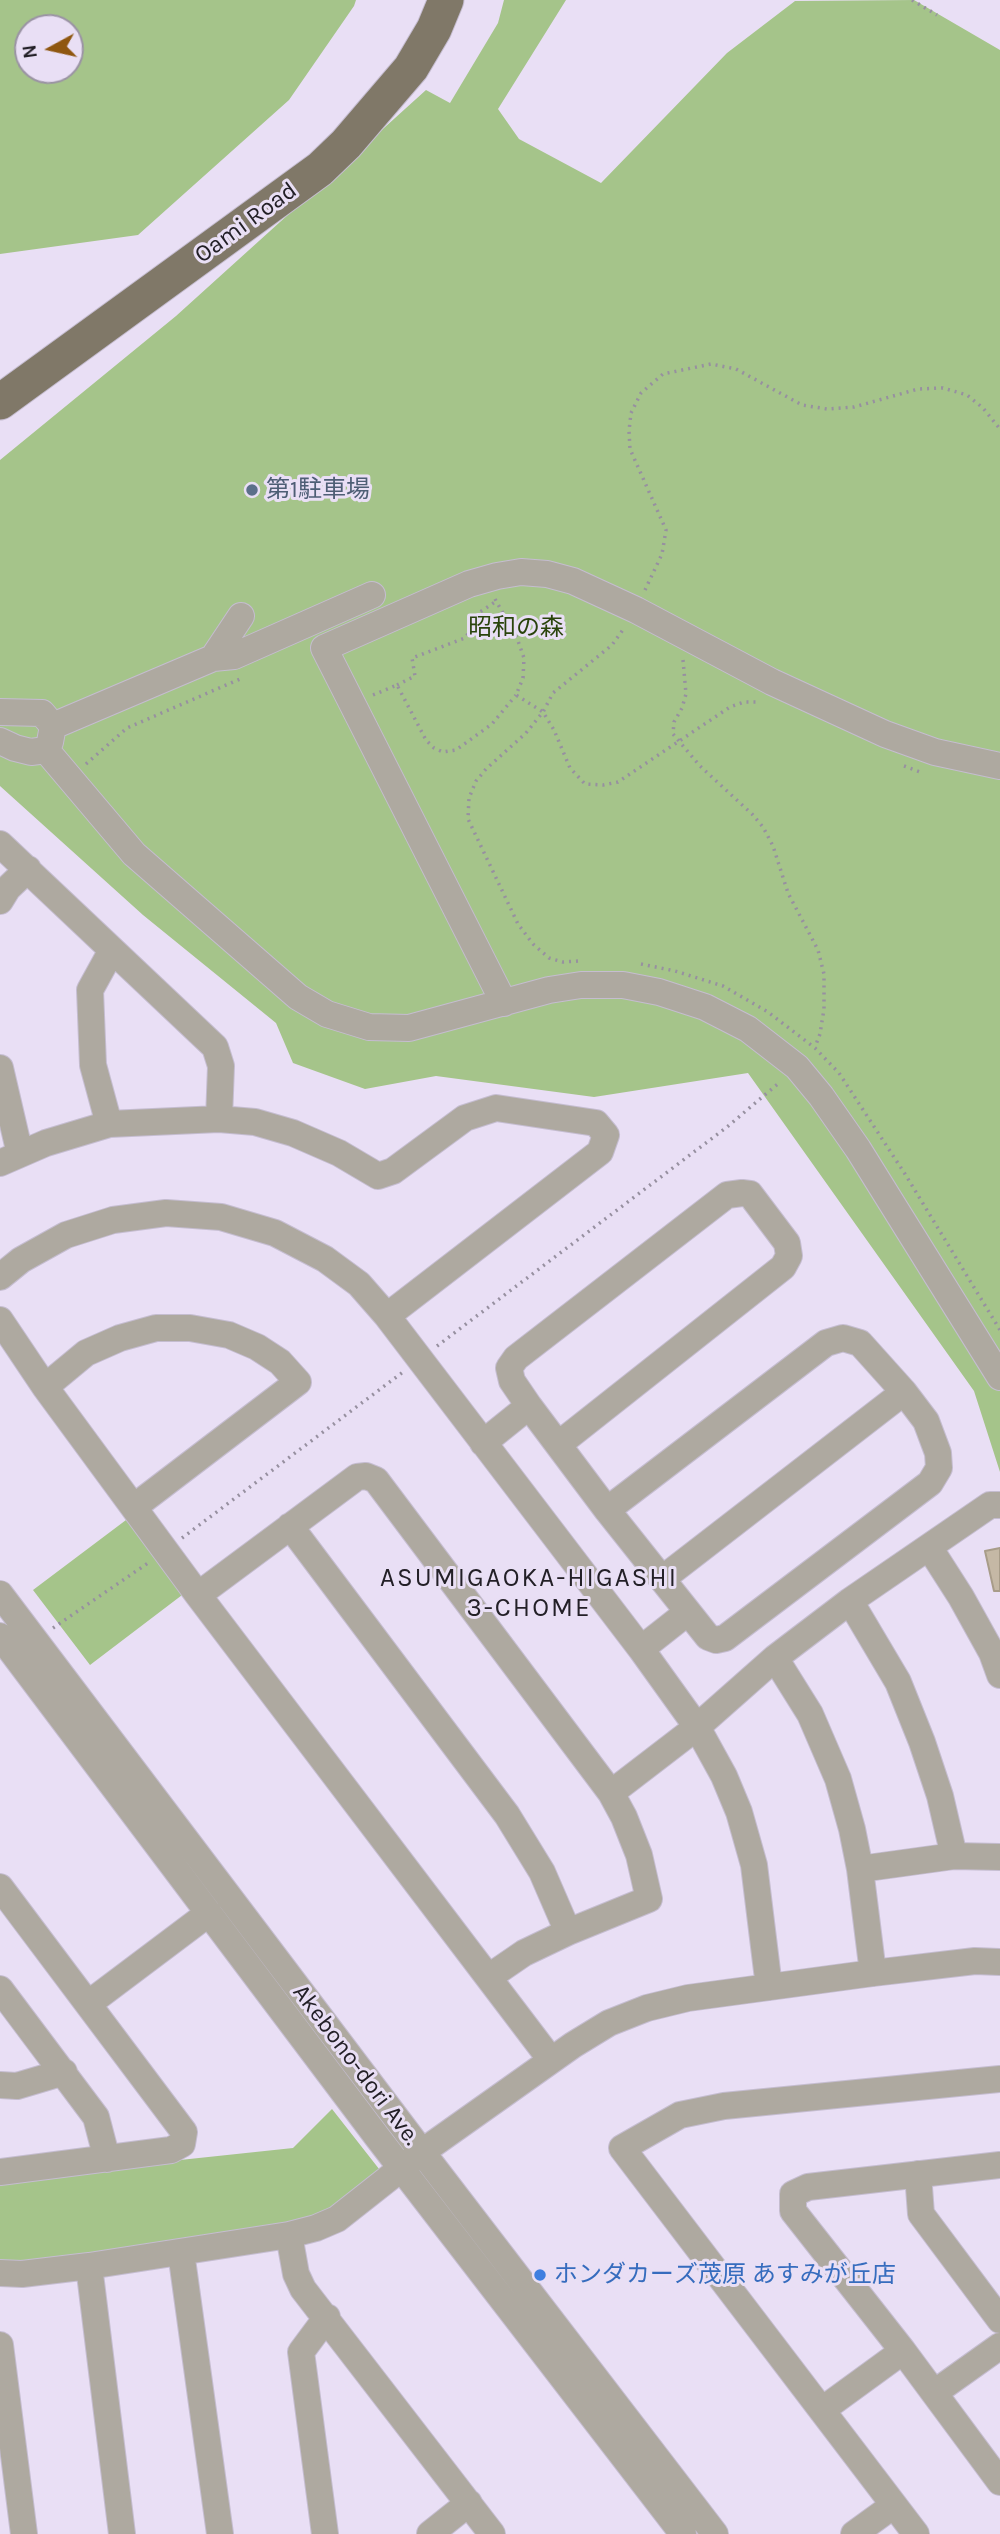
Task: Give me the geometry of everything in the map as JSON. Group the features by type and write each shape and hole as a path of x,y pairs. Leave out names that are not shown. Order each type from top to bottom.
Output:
{"main road":[{"name":"Oami Road","path":"0,402 320,169 355,134 411,68 446,0"}],"street":[{"path":"504,1003 324,648 469,584 521,572 547,574 573,581 636,610 772,682 885,734 935,752 1000,766"},
{"path":"0,741 31,752 50,738 213,658 234,656 372,595"},
{"path":"213,658 241,616"},
{"path":"0,712 42,713 50,738 70,778 134,854 298,996 327,1014 369,1027 409,1028 550,990 581,985 623,985 659,992 705,1007 748,1029 797,1067 858,1149 1000,1377"},
{"path":"0,844 215,1047 221,1066 219,1119"},
{"path":"0,901 8,888 27,869"},
{"path":"108,1124 93,1065 90,990 112,950"},
{"path":"0,1068 10,1159 46,1143 108,1124 219,1119 255,1122 293,1133 339,1153 378,1176 393,1171 465,1118 496,1108 596,1123 606,1135 600,1152 387,1316"},
{"path":"559,1444 783,1267 789,1256 787,1243 750,1194 742,1192 727,1195 516,1358 509,1368 512,1381 529,1406 607,1510 708,1637 716,1640 725,1637 930,1483 939,1468 938,1452 926,1421 904,1392 860,1343 843,1338 826,1343 607,1510"},
{"path":"0,1278 21,1260 66,1235 113,1220 166,1213 221,1217 275,1233 325,1259 359,1284 387,1316 641,1648 697,1727 724,1776 739,1812 752,1856 769,1987"},
{"path":"0,1320 45,1387 198,1595 551,2060"},
{"path":"45,1387 86,1353 120,1338 156,1328 190,1328 229,1335 257,1347 280,1362 298,1382 134,1507"},
{"path":"662,1578 904,1392"},
{"path":"483,1443 529,1406"},
{"path":"198,1595 357,1477 366,1476 376,1480 611,1793 624,1817 639,1856 649,1899 524,1953 489,1978"},
{"path":"611,1793 697,1727 775,1658 850,1601 990,1505 1000,1505"},
{"path":"290,1525 506,1815 542,1872 568,1932"},
{"path":"929,1547 961,1597 992,1654 1000,1675"},
{"name":"Akebono-dori Ave.","path":"0,1594 12,1650 209,1913 715,2534"},
{"path":"850,1601 898,1682 940,1796 954,1856"},
{"path":"641,1648 688,1612"},
{"name":"Akebono-dori Ave.","path":"12,1650 412,2160 683,2534"},
{"path":"775,1658 810,1714 838,1779 860,1870 873,1973"},
{"path":"860,1870 954,1856 1000,1857"},
{"path":"0,1886 184,2132 182,2144 171,2150 0,2172"},
{"path":"88,2004 209,1913"},
{"path":"0,2273 22,2274 89,2266 289,2235 316,2228 337,2219 412,2160 551,2060 609,2023 648,2008 688,1998 873,1973 975,1961 1000,1962"},
{"path":"0,1989 96,2117 107,2159"},
{"path":"0,2085 17,2086 64,2072"},
{"path":"916,2534 622,2148 680,2115 724,2106 1000,2079"},
{"path":"1000,2165 808,2187 793,2194 793,2211 903,2351 1000,2482"},
{"path":"918,2174 921,2214 1000,2320"},
{"path":"289,2235 296,2274 303,2289 492,2534"},
{"path":"181,2252 220,2534"},
{"path":"89,2266 122,2534"},
{"path":"324,2534 301,2352 327,2318"},
{"path":"0,2345 24,2534"},
{"path":"934,2393 1000,2346"},
{"path":"822,2410 903,2351"},
{"path":"430,2534 470,2503"},
{"path":"854,2534 894,2505"}],"path":[{"path":"912,0 937,15"},
{"path":"590,961 549,958 533,944 518,924 468,819 468,798 476,780 526,733 543,712 553,693 612,645 636,610 662,554 666,530 630,449 631,414 641,393 663,374 711,364 736,369 802,405 827,409 854,407 918,389 943,388 967,395 983,408 1000,429"},
{"path":"397,685 426,740 433,748 443,752 456,750 492,724 516,695 523,678 524,658 517,638 495,602 497,576"},
{"path":"352,704 415,676 412,658 465,638 480,612 495,602"},
{"path":"70,778 127,728 251,674"},
{"path":"516,695 543,712 570,768 585,784 603,785 618,782 730,707 744,702 769,704"},
{"path":"895,762 924,773"},
{"path":"637,964 675,971 723,986 768,1012 815,1048 839,1073 883,1140 1000,1330"}],"green space":[{"path":"0,0 356,0 289,100 138,235 0,254"},
{"name":"昭和の森","path":"504,0 566,0 498,109 519,139 601,183 727,53 795,1 914,0 1000,50 1000,1472 974,1391 748,1073 594,1097 436,1076 365,1089 293,1063 276,1023 143,915 0,786 0,460 176,316 426,90 450,103 498,23"},
{"path":"134,1514 190,1589 90,1665 33,1590"},
{"path":"332,2109 383,2174 316,2221 42,2262 0,2262 0,2176 20,2177 293,2148"}],"building":[{"path":"1000,1548 1000,1591 994,1591 985,1551"}],"place":[{"name":"第1駐車場","path":"252,490"},
{"name":"ホンダカーズ茂原 あすみが丘店","path":"540,2275"}],"district":[{"name":"ASUMIGAOKA-HIGASHI 3-CHOME","path":"529,1594"}]}
